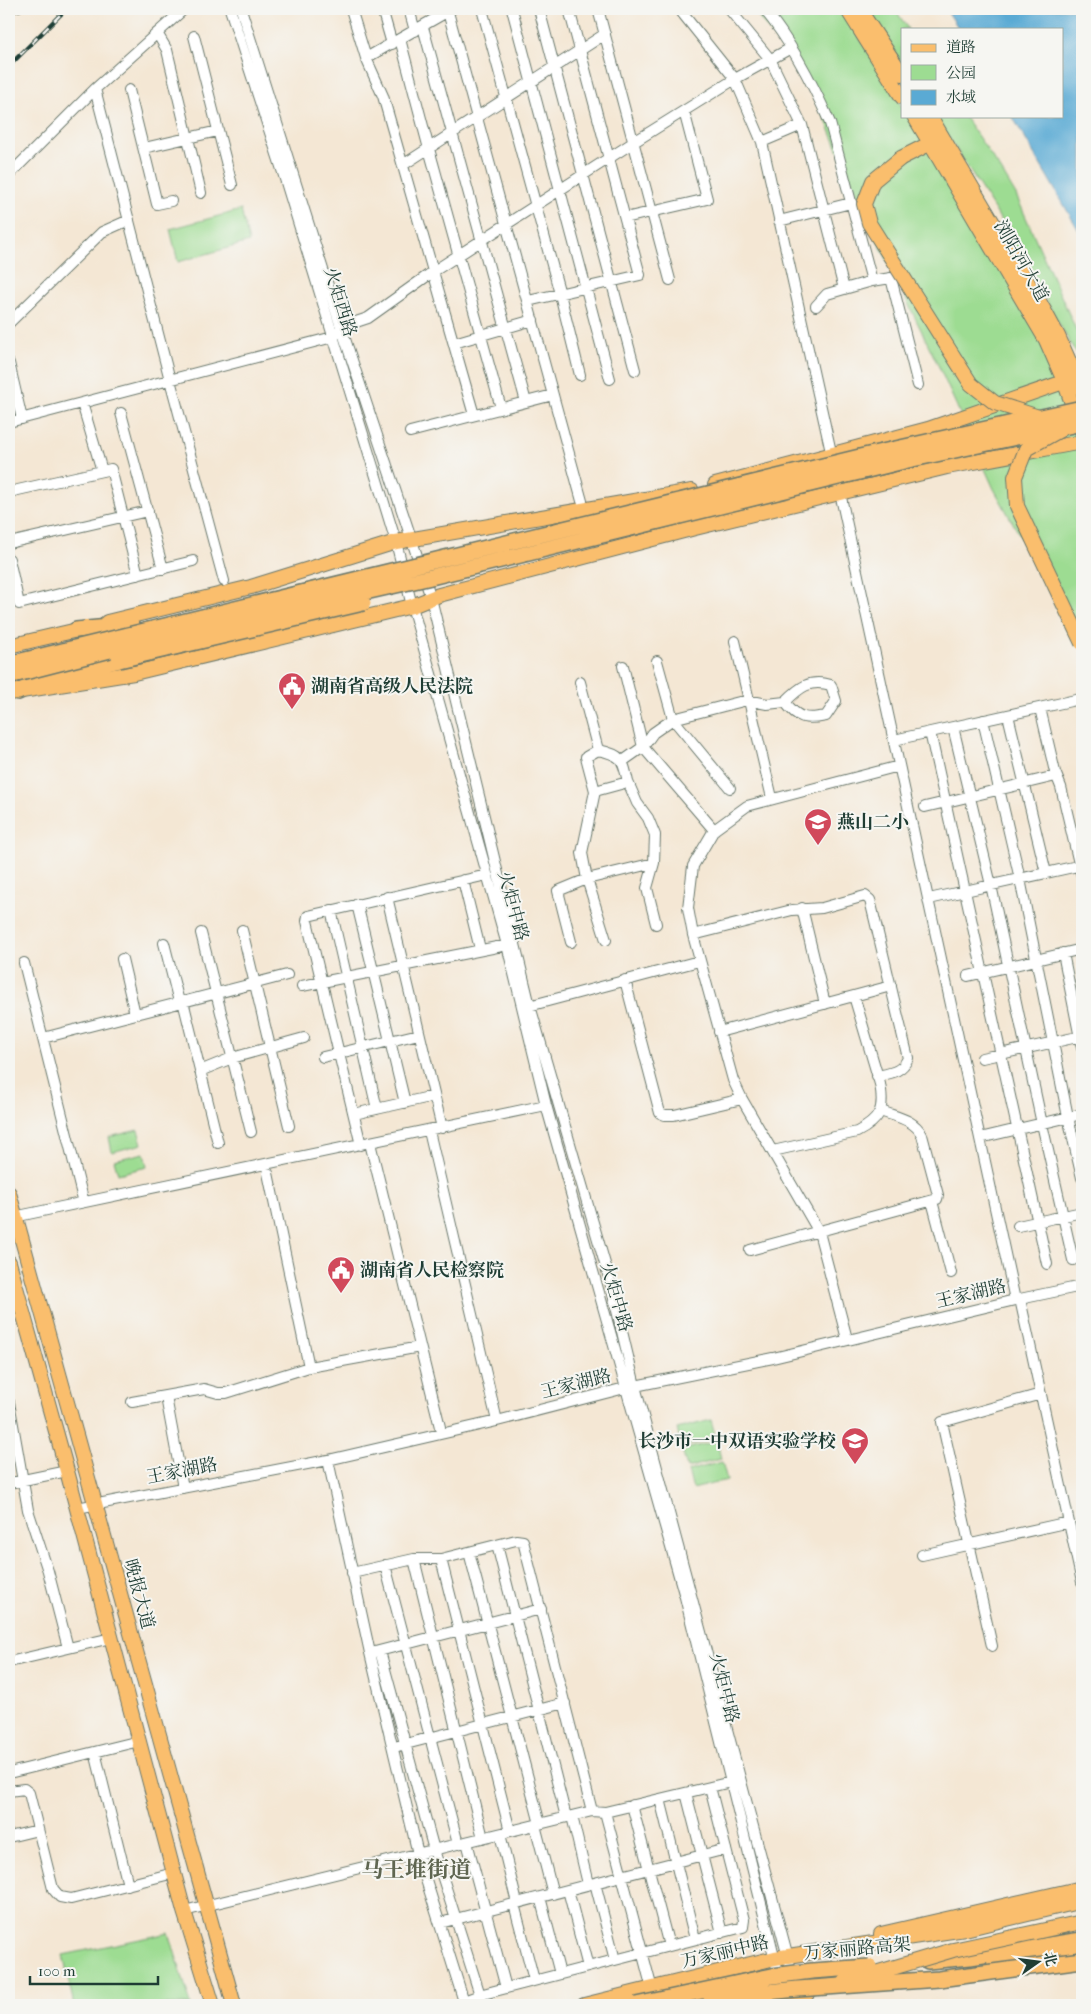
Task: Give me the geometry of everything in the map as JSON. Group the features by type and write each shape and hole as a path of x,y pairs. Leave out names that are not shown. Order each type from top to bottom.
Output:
{"highway":[{"path":"9,664 864,456 1082,408"},
{"path":"9,676 124,647 427,578 908,460 1082,423"},
{"path":"76,630 132,625 374,567 418,564"},
{"path":"13,693 39,681 119,660 394,596 427,578"},
{"name":"万家丽路高架","path":"636,2005 772,1976 812,1970 970,1957 1082,1940"},
{"name":"万家丽路高架","path":"707,2005 768,1992 798,1988 939,1978 1082,1960"}],"main road":[{"path":"847,9 901,95"},
{"path":"859,9 901,72"},
{"name":"浏阳河大道","path":"915,118 1046,340 1064,381 1082,431"},
{"name":"浏阳河大道","path":"931,118 942,133 1039,301 1080,384"},
{"path":"942,133 931,143 901,158 873,182 864,204 868,223 971,384 995,403 1042,418"},
{"path":"9,646 251,587 396,542 687,492 928,429 1064,381 1080,384"},
{"path":"1066,427 1026,449 1015,477 1017,506 1082,643"},
{"path":"13,693 134,673 412,606 431,598 695,528 840,492 947,467 1082,442"},
{"name":"晚报大道","path":"9,1193 12,1217 95,1505 234,2005"},
{"path":"9,1262 77,1508 184,1911 213,2005"},
{"path":"786,1957 1082,1888"},
{"name":"万家丽中路","path":"584,2005 786,1957 965,1929 1082,1901"},
{"path":"795,2000 953,1950 1082,1922"},
{"path":"754,2005 795,2000 1082,1951"}],"street":[{"path":"9,175 95,89 184,9"},
{"name":"火炬西路","path":"230,9 286,179 396,542 412,606"},
{"name":"火炬西路","path":"241,9 341,327 431,598 526,1007"},
{"path":"351,9 366,58 383,96 474,415"},
{"path":"382,9 396,41 501,408"},
{"path":"409,9 419,29 453,134 526,402"},
{"path":"482,9 580,374"},
{"path":"512,9 610,379"},
{"path":"539,9 613,281 635,370"},
{"path":"528,301 640,275 569,9"},
{"path":"598,9 654,212 670,280"},
{"path":"730,9 770,59 802,125 844,289"},
{"path":"764,9 791,48 820,101 830,124 872,281"},
{"path":"684,10 735,79 762,142 832,454 980,1138 1082,1582"},
{"path":"366,58 419,29 446,11 477,117 582,501"},
{"path":"157,33 167,50 201,193"},
{"path":"403,166 605,34"},
{"path":"194,36 232,184"},
{"path":"9,422 333,336 341,327 368,318 434,270 634,142 735,79 791,48"},
{"path":"95,89 224,581"},
{"path":"129,90 157,204 171,200"},
{"path":"625,218 707,199 684,111"},
{"path":"762,142 802,125"},
{"path":"144,148 218,131"},
{"path":"779,221 851,203"},
{"path":"9,323 102,232 129,220"},
{"path":"816,306 827,294 872,281 891,278 918,385"},
{"path":"454,343 533,320"},
{"path":"9,363 22,419"},
{"path":"410,432 553,395"},
{"path":"82,402 102,471"},
{"path":"121,412 163,568"},
{"path":"9,492 111,469 138,575"},
{"path":"9,543 148,511"},
{"path":"9,559 19,604 193,561"},
{"name":"火炬中路","path":"412,606 526,1007 546,1106 630,1387 731,1782 786,1957 795,2000"},
{"path":"735,641 747,700 772,798"},
{"path":"657,661 673,719 730,788"},
{"path":"623,666 642,747 714,830"},
{"path":"580,682 598,750"},
{"path":"623,762 642,747 653,733 673,719 747,700 767,704 785,702 798,688 817,682 831,685 836,701 826,716 812,718 795,715 785,702"},
{"path":"894,740 1080,699"},
{"path":"1040,708 1056,776 1061,787 1081,865 1082,876"},
{"path":"1008,715 1046,873"},
{"path":"983,720 1020,879 1068,1118 1082,1178"},
{"path":"953,727 991,885 1073,1260"},
{"path":"930,732 1047,1264"},
{"path":"606,940 587,879 582,853 594,791 586,757 598,750 612,753 623,762 628,782 637,803 648,818 655,835 654,862 647,888 656,924"},
{"path":"847,1339 819,1232 742,1099 733,1080 699,961 688,908 693,866 714,830 747,806 899,766"},
{"path":"925,807 1056,776"},
{"path":"594,791 628,782"},
{"path":"571,942 558,891 587,879 654,862"},
{"path":"928,899 1081,865"},
{"path":"440,1427 366,1144 354,1114 308,916 488,875"},
{"path":"463,880 480,949"},
{"path":"693,935 802,908 822,908 865,896 870,900 908,1058 904,1067 899,1070 877,1076"},
{"path":"387,897 442,1128"},
{"path":"357,904 405,1103"},
{"path":"802,908 825,1004"},
{"path":"331,910 377,1109"},
{"path":"242,930 290,1126"},
{"path":"201,933 251,1132"},
{"path":"164,943 218,1143"},
{"path":"302,986 507,944"},
{"path":"968,976 1082,949"},
{"path":"1063,953 1082,1048"},
{"path":"122,959 135,1014"},
{"path":"699,961 526,1007 610,1281 630,1387 786,1957"},
{"path":"24,963 83,1199"},
{"path":"43,1038 287,975"},
{"path":"625,980 660,1113 674,1115 742,1099"},
{"path":"719,1032 891,986"},
{"path":"773,1151 857,1132 867,1126 881,1111 882,1098 877,1076 854,996"},
{"path":"323,1057 420,1034"},
{"path":"982,1058 1081,1036"},
{"path":"200,1071 232,1058 304,1038"},
{"path":"354,1114 434,1096"},
{"path":"12,1217 546,1106"},
{"path":"750,1250 937,1199 938,1195 918,1126 910,1121 881,1111"},
{"path":"980,1138 1082,1114"},
{"path":"429,1131 497,1420"},
{"path":"268,1173 309,1367"},
{"path":"932,1201 951,1273"},
{"path":"1018,1226 1082,1212"},
{"name":"王家湖路","path":"77,1508 328,1460 630,1387 773,1358 847,1339 1082,1286"},
{"path":"132,1402 204,1389 226,1393 309,1367 420,1347"},
{"path":"992,1646 942,1422 1040,1394"},
{"path":"166,1397 183,1488"},
{"path":"9,1402 28,1510 48,1571 68,1648"},
{"path":"328,1460 352,1573 404,1744 454,1919 480,1995"},
{"path":"9,1483 67,1471"},
{"path":"922,1555 1069,1522"},
{"path":"352,1573 414,1559 441,1560 497,1545 519,1540 523,1541 592,1811"},
{"path":"497,1545 539,1710 569,1817 614,1960"},
{"path":"469,1552 538,1824 553,1894"},
{"path":"414,1559 482,1838"},
{"path":"441,1560 510,1831"},
{"path":"385,1565 429,1738 485,1911 506,1988"},
{"path":"375,1652 541,1609"},
{"path":"9,1662 111,1638"},
{"path":"375,1652 392,1748 418,1854 465,2003 480,1995 722,1933 744,1925 710,1787"},
{"path":"392,1748 564,1703"},
{"path":"9,1773 139,1740"},
{"path":"94,1752 128,1885"},
{"path":"184,1911 592,1811 605,1812 731,1782"},
{"path":"9,1791 20,1788 27,1791 53,1889 60,1896 71,1899 174,1873"},
{"path":"686,1793 722,1933"},
{"path":"660,1799 695,1939"},
{"path":"632,1805 669,1946"},
{"path":"605,1812 652,1988"},
{"path":"9,1837 38,1830"},
{"path":"500,1834 534,1980"},
{"path":"440,1923 726,1849"},
{"path":"568,1890 588,1967"},
{"path":"540,1897 560,1974"}],"green space":[{"path":"752,9 842,9 901,105 901,118 909,118 1046,340 1082,450 1082,647 994,489 939,367 869,223 811,85"},
{"path":"867,9 895,9 907,28 901,28 901,62"},
{"path":"936,118 965,118 1016,195 1082,343 1082,364 996,212"},
{"path":"241,210 249,242 178,262 170,229"},
{"path":"138,1130 142,1144 112,1152 109,1137"},
{"path":"144,1153 147,1167 118,1174 114,1160"},
{"path":"711,1420 716,1438 682,1447 677,1429"},
{"path":"717,1441 721,1459 687,1468 682,1450"},
{"path":"722,1462 727,1480 693,1489 688,1471"},
{"path":"169,1933 191,2005 74,2005 63,1955"}],"water":[{"path":"946,9 1082,9 1082,236 1013,118 1064,118 1064,28 958,28"}],"railway":[{"path":"9,12 21,9"},
{"path":"9,66 66,9"}],"place":[{"name":"湖南省高级人民法院","path":"292,710"},
{"name":"燕山二小","path":"818,846"},
{"name":"湖南省人民检察院","path":"341,1294"},
{"name":"长沙市一中双语实验学校","path":"855,1465"}],"district":[{"name":"马王堆街道","path":"416,1870"}]}
